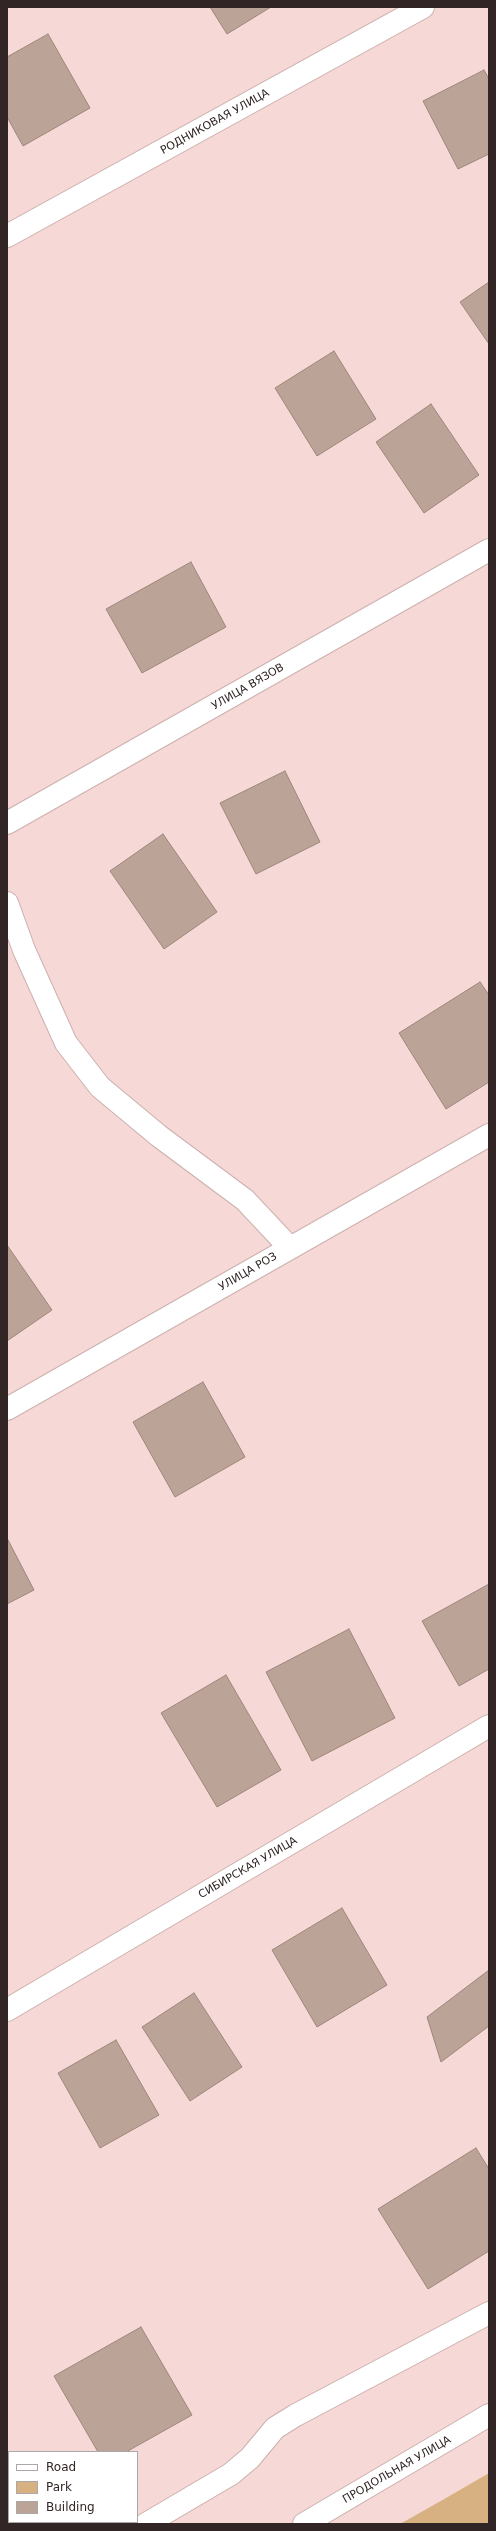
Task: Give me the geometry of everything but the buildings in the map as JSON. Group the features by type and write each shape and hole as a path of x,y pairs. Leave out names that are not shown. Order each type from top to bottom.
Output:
{"street":[{"name":"РОДНИКОВАЯ УЛИЦА","path":"7,236 423,7"},
{"name":"УЛИЦА ВЯЗОВ","path":"7,823 489,550"},
{"path":"7,903 24,950 66,1043 100,1087 159,1136 245,1200 290,1248"},
{"name":"УЛИЦА РОЗ","path":"7,1409 489,1134"},
{"name":"СИБИРСКАЯ УЛИЦА","path":"7,2010 489,1726"},
{"path":"146,2524 231,2474 250,2458 275,2428 291,2418 489,2313"},
{"name":"ПРОДОЛЬНАЯ УЛИЦА","path":"304,2524 489,2415"}],"green space":[{"path":"489,2473 489,2524 400,2524 446,2498"}]}
